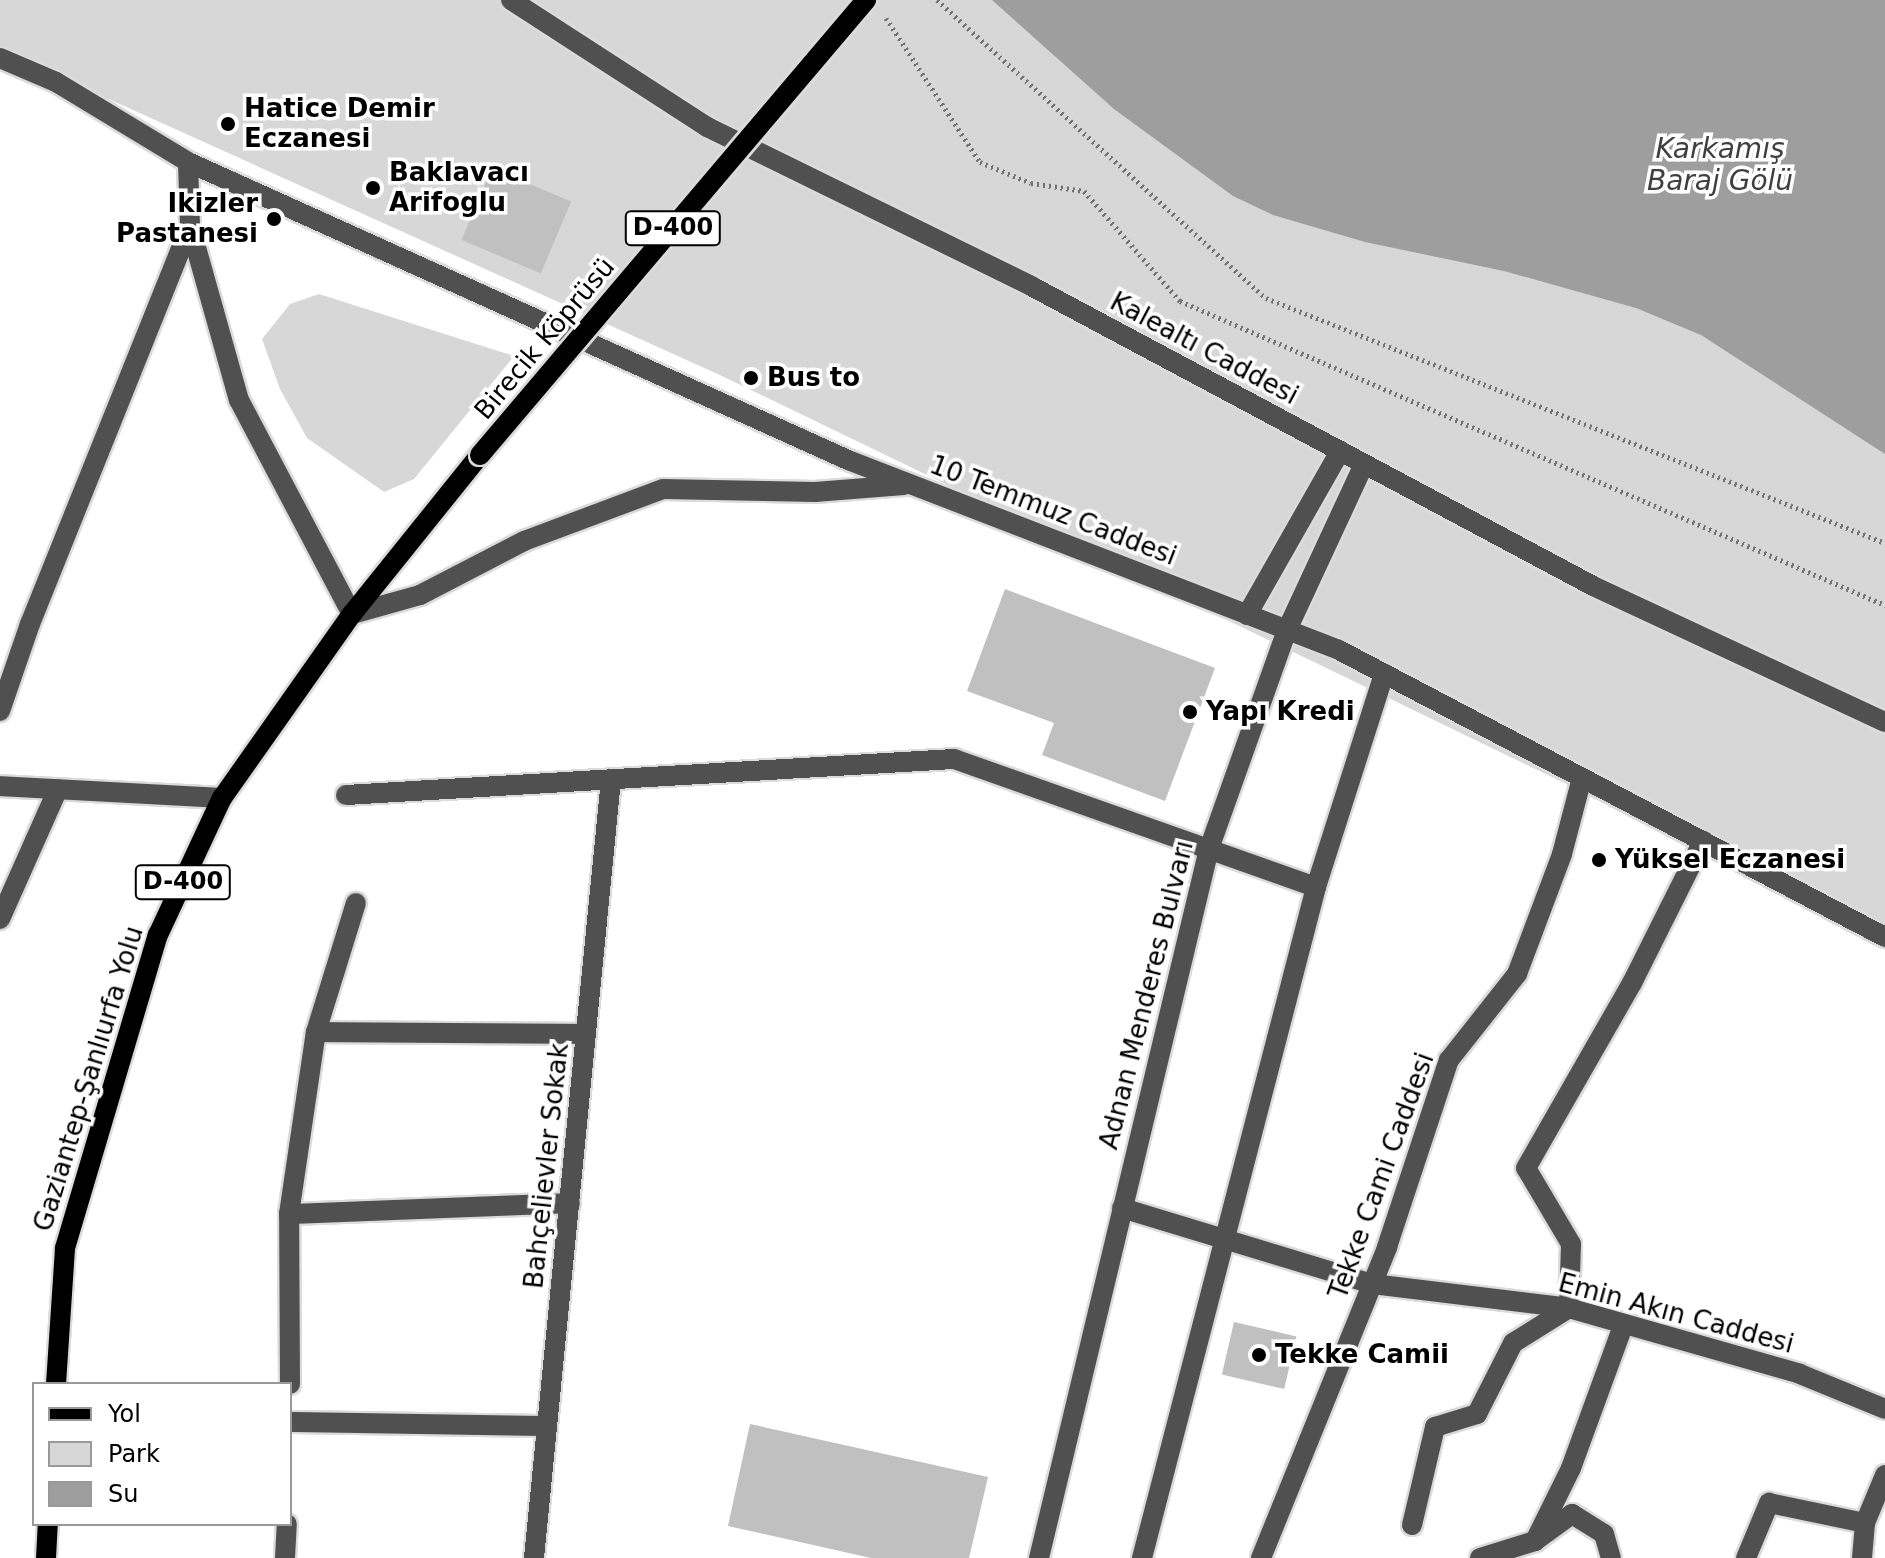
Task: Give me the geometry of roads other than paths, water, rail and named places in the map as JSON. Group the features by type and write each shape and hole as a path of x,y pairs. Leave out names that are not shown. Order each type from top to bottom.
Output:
{"main road":[{"name":"Birecik Köprüsü","path":"480,455 866,0"},
{"name":"Gaziantep-Şanlıurfa Yolu","path":"56,1382 65,1248 158,935 222,798 352,614 480,455"},
{"path":"46,1558 48,1526"}],"street":[{"name":"Kalealtı Caddesi","path":"511,0 707,127 1031,286 1593,586 1885,722"},
{"name":"10 Temmuz Caddesi","path":"0,58 56,82 188,162 912,485 1287,630 1384,674 1885,937"},
{"path":"188,162 190,226 239,400 352,614 420,595 524,541 663,489 815,492 912,485"},
{"path":"0,711 30,624 190,226"},
{"path":"1247,615 1340,451"},
{"name":"Adnan Menderes Bulvarı","path":"1039,1558 1209,849 1287,630 1364,464"},
{"path":"1142,1558 1316,887 1384,674"},
{"path":"346,795 954,759 1316,887"},
{"name":"Tekke Cami Caddesi","path":"1261,1558 1372,1284 1449,1060 1517,974 1562,854 1582,778"},
{"name":"Bahçelievler Sokak","path":"534,1558 611,779"},
{"path":"0,786 222,798"},
{"path":"0,919 58,789"},
{"path":"1412,1525 1435,1427 1477,1414 1513,1343 1569,1308 1571,1244 1526,1168 1632,983 1703,841"},
{"path":"290,1382 289,1214 316,1032 356,903"},
{"path":"316,1032 586,1034"},
{"path":"289,1214 570,1203"},
{"name":"Emin Akın Caddesi","path":"1122,1208 1225,1242 1372,1284 1569,1308 1623,1326 1800,1374 1885,1409"},
{"path":"1535,1541 1571,1468 1623,1326"},
{"path":"292,1422 547,1426"},
{"path":"1862,1558 1865,1523 1885,1475"},
{"path":"1746,1558 1769,1503 1865,1523"},
{"path":"1480,1558 1535,1541 1572,1514 1604,1534 1611,1558"},
{"path":"285,1558 287,1526"}],"water":[{"name":"Karkamış Baraj Gölü","path":"992,0 1885,0 1885,454 1701,335 1636,308 1504,271 1365,242 1273,215 1233,196 1114,109"}],"place":[{"name":"Hatice Demir Eczanesi","path":"228,124"},
{"name":"Baklavacı Arifoglu","path":"373,188"},
{"name":"Ikizler Pastanesi","path":"274,219"},
{"name":"Bus to","path":"751,378"},
{"name":"Yapı Kredi","path":"1190,712"},
{"name":"Yüksel Eczanesi","path":"1599,860"},
{"name":"Tekke Camii","path":"1259,1355"}]}
